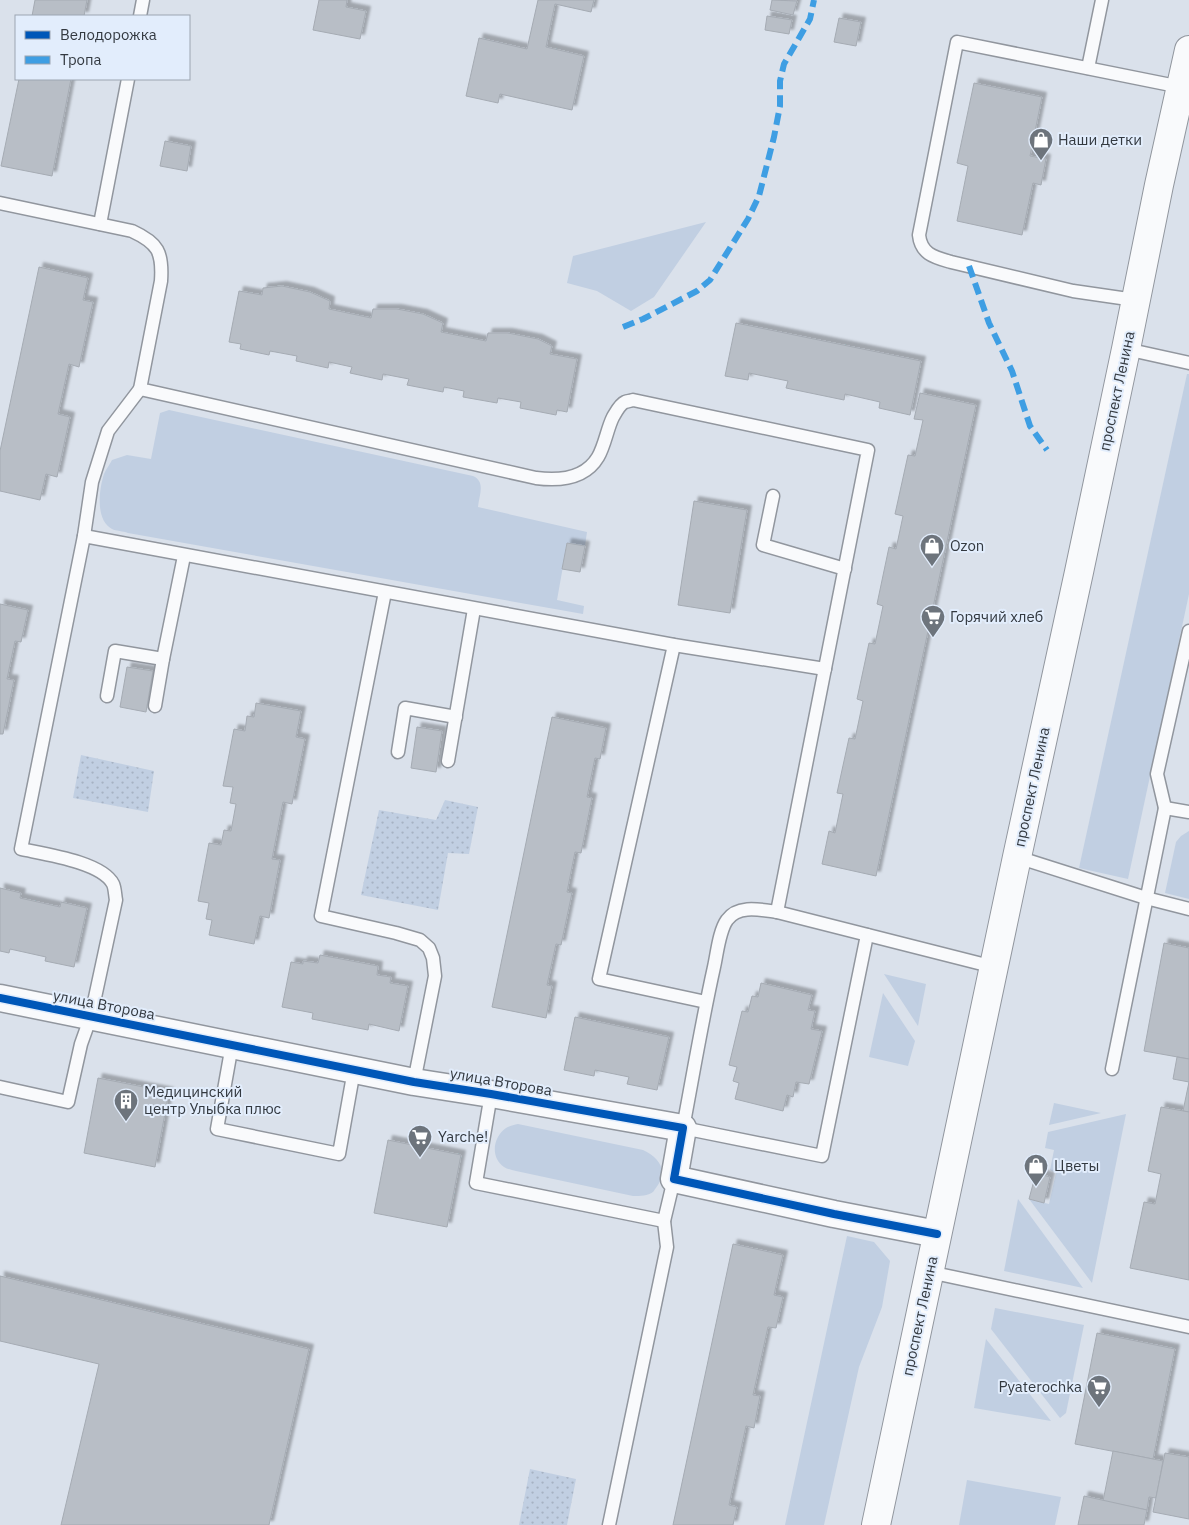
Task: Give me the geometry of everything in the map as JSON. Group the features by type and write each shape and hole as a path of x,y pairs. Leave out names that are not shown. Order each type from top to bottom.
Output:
{"main road":[{"name":"проспект Ленина","path":"876,1525 1189,50"}],"street":[{"name":"улица Второва","path":"0,998 414,1082 683,1128"},
{"path":"683,1128 674,1179 834,1214 937,1234"}],"lane":[{"path":"140,15 143,0"},
{"path":"1088,68 1102,0"},
{"path":"1135,300 1073,291 951,262 936,258 920,244 919,234 956,42 1181,87"},
{"path":"100,224 128,80"},
{"path":"0,204 132,231 147,238 158,250 162,265 161,280 140,389 108,431 92,482 84,536 21,849 82,863 98,870 113,885 116,900 91,1016 81,1044 68,1102 0,1087"},
{"path":"1126,349 1189,363"},
{"path":"140,389 526,476 554,480 579,475 591,466 599,456 616,411 624,402 633,400 868,450 777,912"},
{"path":"773,496 763,545 845,569"},
{"path":"84,536 184,556 674,645 825,669"},
{"path":"155,706 184,556"},
{"path":"385,592 321,916 420,940 429,948 433,958 435,976 414,1082"},
{"path":"448,761 474,609"},
{"path":"1112,1069 1165,808 1157,774 1189,631"},
{"path":"674,645 599,979 706,1002"},
{"path":"107,696 114,651 163,659"},
{"path":"398,752 405,708 456,716"},
{"path":"1165,808 1189,812"},
{"path":"1017,857 1146,898 1189,909"},
{"path":"867,935 822,1156 683,1128 706,1002 720,940 727,920 734,913 754,909 777,912 994,966"},
{"path":"232,1045 217,1130 339,1154 354,1070"},
{"path":"491,1094 476,1183 664,1221"},
{"path":"609,1525 667,1247 664,1221 674,1179"},
{"path":"929,1272 1189,1327"}],"shaded area":[{"path":"706,222 654,297 631,311 597,291 567,283 573,256"},
{"path":"1187,374 1189,374 1189,594 1128,879 1079,868"},
{"path":"169,410 473,476 481,485 478,507 587,532 585,546 567,544 557,600 584,606 583,614 112,529 103,519 100,504 102,480 105,472 112,460 127,455 151,459 160,413"},
{"path":"81,755 154,771 148,812 73,798"},
{"path":"445,800 478,807 469,854 448,853 438,910 361,895 379,810 436,820"},
{"path":"1189,831 1189,899 1165,893 1176,842"},
{"path":"884,974 926,984 918,1026"},
{"path":"883,993 915,1041 908,1066 869,1057"},
{"path":"1054,1103 1101,1113 1049,1125"},
{"path":"1126,1114 1092,1283 1029,1199 1049,1204 1056,1173 1050,1170 1054,1150 1045,1148 1048,1132"},
{"path":"518,1124 643,1150 653,1156 660,1164 662,1169 661,1179 651,1193 644,1196 633,1196 504,1167 495,1153 496,1142 498,1136 506,1128"},
{"path":"1018,1199 1083,1288 1004,1271"},
{"path":"847,1236 874,1242 890,1261 882,1307 859,1367 824,1525 785,1525"},
{"path":"995,1308 1084,1325 1066,1413 1060,1418 991,1329"},
{"path":"986,1339 1051,1421 974,1408"},
{"path":"530,1469 576,1479 567,1525 519,1525"},
{"path":"967,1480 1061,1497 1055,1525 959,1525"}],"building":[{"path":"35,0 87,0 84,15 32,15"},
{"path":"319,0 347,0 346,7 366,11 360,39 313,30"},
{"path":"538,0 594,0 591,12 555,4 546,47 584,56 572,110 500,94 498,103 466,96 479,38 527,49"},
{"path":"772,0 797,1 793,15 770,10"},
{"path":"767,16 792,20 789,34 765,30"},
{"path":"839,18 861,22 856,46 834,42"},
{"path":"19,80 71,80 52,176 1,166"},
{"path":"974,83 1042,97 1030,156 1046,159 1041,185 1033,183 1022,235 957,221 968,166 957,163"},
{"path":"165,141 191,146 187,171 160,166"},
{"path":"39,267 88,278 83,300 93,302 79,367 69,364 58,414 70,417 57,477 46,474 40,500 0,491 0,451"},
{"path":"282,286 310,292 330,301 329,309 371,318 373,309 397,309 423,314 443,323 441,332 486,341 488,333 508,333 538,339 552,346 550,354 577,359 567,412 557,410 556,415 520,408 521,402 498,398 497,403 463,397 464,391 444,387 443,392 407,385 409,379 383,374 382,380 350,373 352,367 329,362 328,368 296,361 297,356 270,351 269,355 240,349 241,344 229,342 239,291 262,295 263,288"},
{"path":"736,323 921,361 910,415 879,408 880,402 845,394 844,400 786,388 788,381 749,373 748,380 725,376"},
{"path":"920,393 976,405 876,876 822,864 829,831 835,833 843,794 837,793 849,738 855,739 863,701 857,699 869,643 875,644 883,606 877,604 889,547 896,549 903,516 895,514 908,455 915,456 923,420 914,419"},
{"path":"694,501 747,510 730,613 678,605"},
{"path":"567,543 585,546 580,572 562,569"},
{"path":"0,604 28,610 21,642 15,641 7,679 14,680 3,734 0,734"},
{"path":"127,667 153,671 146,712 120,707"},
{"path":"256,703 301,711 296,737 305,739 292,804 283,802 272,859 280,860 269,918 260,916 254,944 209,935 212,920 206,919 209,903 198,901 209,843 221,845 224,830 231,831 236,804 230,803 233,787 223,786 234,729 245,731 247,716 254,717"},
{"path":"552,717 606,728 600,759 595,758 587,797 592,798 581,853 575,852 567,892 572,893 561,945 556,944 547,985 552,986 546,1018 492,1007"},
{"path":"417,727 442,731 436,772 411,768"},
{"path":"0,888 21,893 20,898 60,907 61,902 87,908 74,967 45,961 46,957 10,949 9,953 0,951"},
{"path":"1164,943 1189,948 1189,1059 1144,1051"},
{"path":"320,955 378,966 377,975 391,977 390,983 408,986 399,1031 369,1024 368,1030 312,1019 313,1013 282,1007 291,962 303,964 303,961 318,963"},
{"path":"761,983 812,995 808,1010 815,1011 811,1029 822,1031 809,1084 796,1082 793,1097 787,1095 783,1111 735,1099 739,1083 733,1081 737,1067 729,1065 742,1011 748,1012 752,996 758,997"},
{"path":"575,1017 669,1037 657,1090 627,1084 629,1077 595,1070 594,1076 564,1070"},
{"path":"1177,1057 1189,1059 1189,1082 1173,1079"},
{"name":"Медицинский центр Улыбка плюс","path":"98,1078 169,1092 155,1167 84,1153"},
{"path":"1189,1082 1189,1112 1183,1111"},
{"path":"1161,1107 1189,1112 1189,1280 1130,1268 1144,1202 1155,1204 1161,1174 1148,1171"},
{"path":"388,1140 461,1155 447,1227 374,1213"},
{"path":"1036,1173 1050,1177 1044,1203 1029,1199"},
{"path":"733,1244 783,1255 774,1295 783,1297 776,1328 768,1327 753,1395 760,1396 754,1428 746,1426 729,1505 737,1507 733,1525 673,1525"},
{"path":"0,1276 309,1349 269,1525 61,1525 99,1364 0,1341"},
{"path":"1097,1333 1175,1349 1153,1459 1075,1444"},
{"path":"1113,1451 1163,1461 1156,1498 1149,1497 1147,1510 1103,1501"},
{"path":"1165,1453 1189,1457 1189,1519 1153,1512"},
{"path":"1084,1496 1147,1510 1144,1525 1078,1525"}],"marked path":[{"path":"623,327 643,319 697,291 710,280 748,219 759,196 774,137 780,106 780,81 784,64 810,19 814,0"},
{"path":"969,266 989,323 1012,371 1030,426 1047,450"}],"cycle path":[{"path":"0,998 414,1082 683,1128 674,1179 834,1214 937,1234"}],"place":[{"name":"Наши детки","path":"1041,161"},
{"name":"Ozon","path":"932,567"},
{"name":"Горячий хлеб","path":"933,638"},
{"name":"Медицинский центр Улыбка плюс","path":"126,1122"},
{"name":"Yarche!","path":"420,1158"},
{"name":"Цветы","path":"1036,1187"},
{"name":"Pyaterochka","path":"1099,1408"}]}
